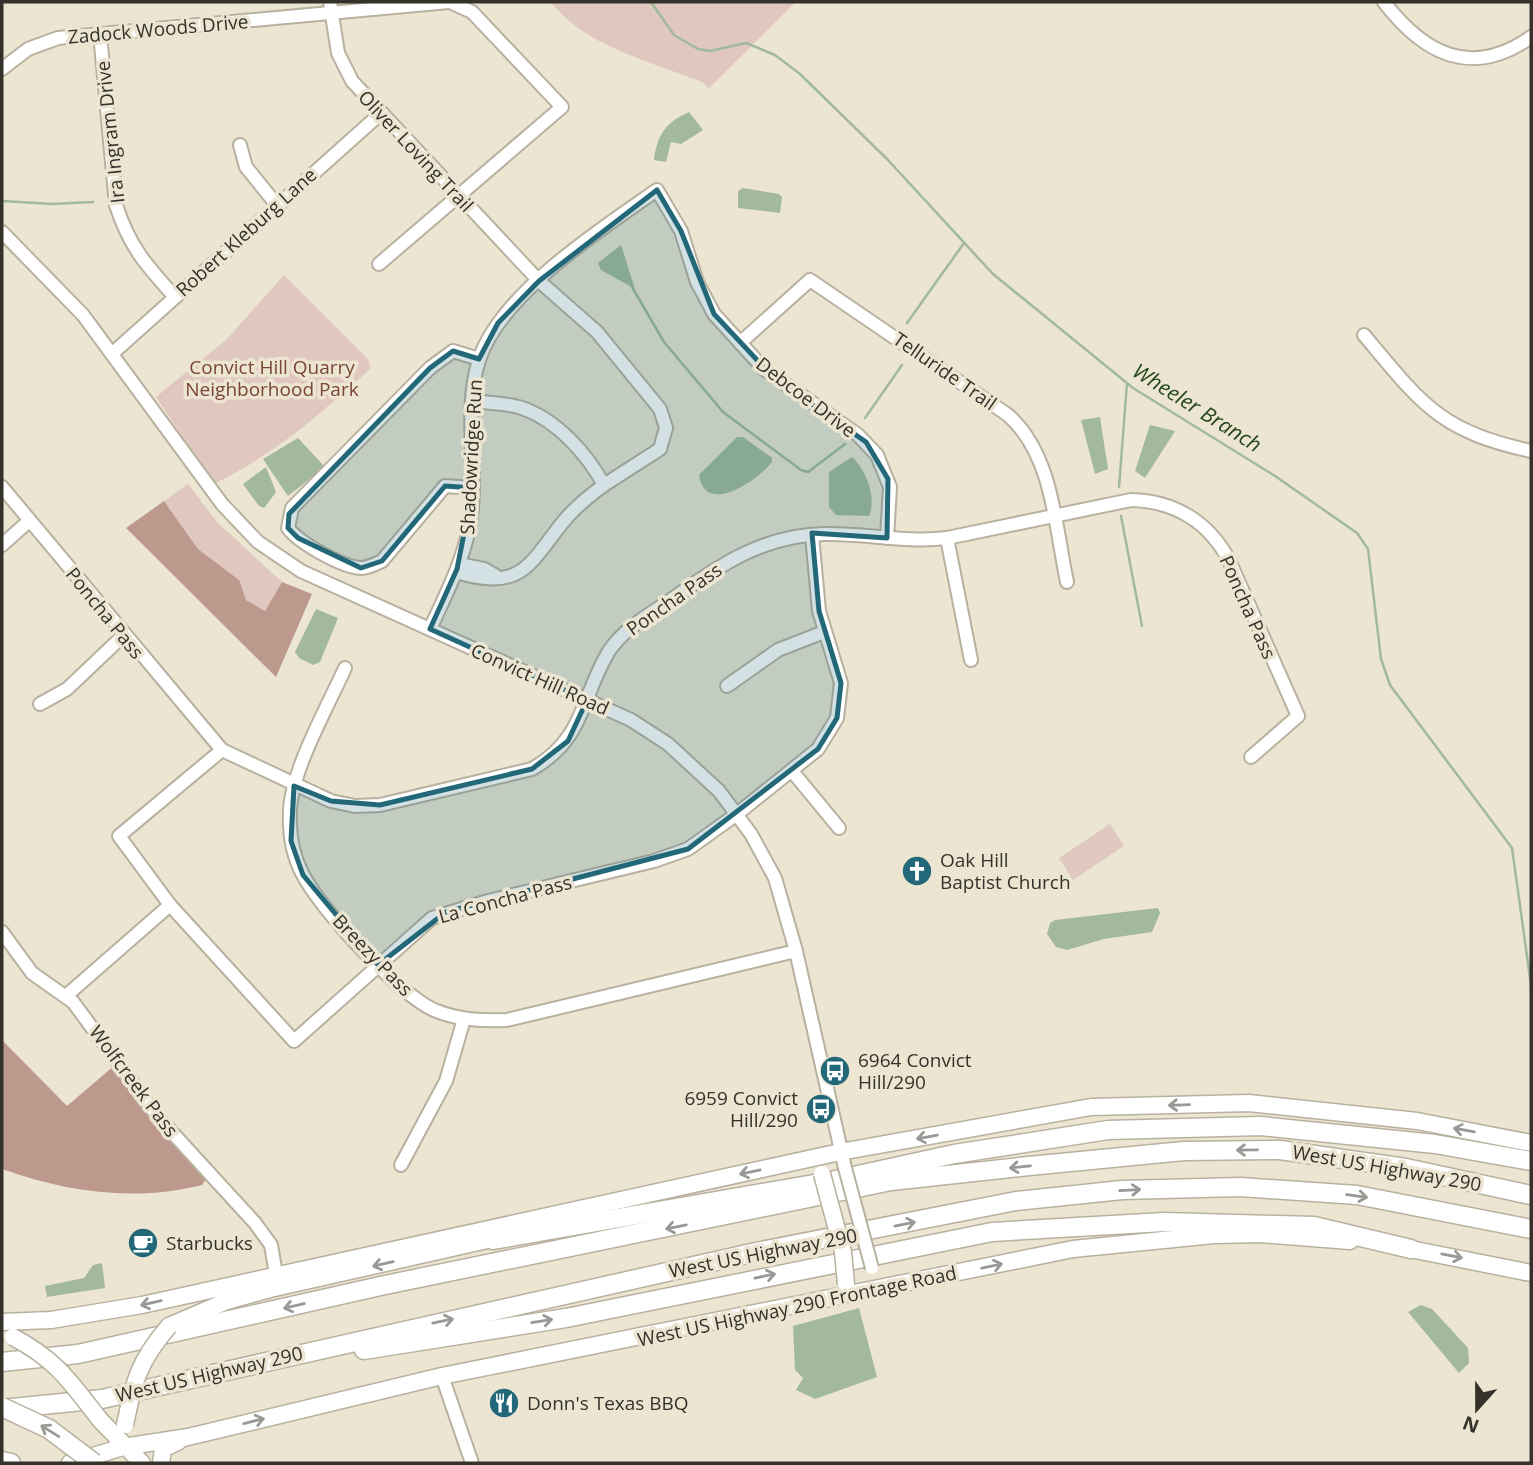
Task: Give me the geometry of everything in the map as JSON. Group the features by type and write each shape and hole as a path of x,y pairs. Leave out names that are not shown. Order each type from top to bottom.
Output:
{"highway":[{"path":"493,1240 954,1154 1108,1130 1261,1126 1435,1144 1531,1161"},
{"name":"West US Highway 290","path":"2,1360 78,1354 385,1285 708,1221 891,1181 1184,1151 1280,1150 1406,1168 1531,1195"},
{"path":"708,1221 827,1177"},
{"name":"West US Highway 290","path":"2,1408 102,1399 185,1378 756,1252 1016,1201 1122,1190 1240,1186 1357,1195 1531,1228"},
{"path":"185,1378 566,1318 992,1232 1164,1222 1314,1226 1411,1249"},
{"path":"2,1408 49,1429 96,1459"},
{"path":"2,1461 10,1463"}],"main road":[{"path":"2,1322 51,1320 142,1305 797,1162 843,1160 1091,1107 1249,1103 1417,1121 1531,1143"},
{"path":"797,1162 809,1164 827,1177 844,1252 846,1283 832,1298"},
{"path":"124,1455 125,1425 132,1388 145,1353 169,1326 227,1301 493,1240 614,1201"},
{"name":"West US Highway 290 Frontage Road","path":"70,1463 124,1455 150,1444 442,1376 1073,1249 1214,1235 1320,1238 1411,1249 1531,1273"},
{"path":"7,1336 43,1353 60,1369 124,1455 142,1463"},
{"path":"96,1459 106,1444 101,1421"},
{"path":"125,1425 131,1436 150,1444"},
{"path":"161,1463 163,1449 188,1437"}],"street":[{"name":"Zadock Woods Drive","path":"2,69 39,44 58,38 331,7 449,2 472,12 562,107 459,196"},
{"path":"1384,2 1414,37 1438,51 1480,58 1507,52 1531,37"},
{"name":"Oliver Loving Trail","path":"331,7 341,62 356,87 539,281 597,332 665,419 664,440 660,449 581,503 527,569 514,576 496,576 458,568"},
{"name":"Ira Ingram Drive","path":"100,34 116,205 124,232 137,255 174,296"},
{"name":"Robert Kleburg Lane","path":"114,352 276,204 380,114"},
{"path":"240,145 246,167 276,204"},
{"name":"Shadowridge Run","path":"430,629 458,568 469,532 473,401 479,359 498,323 539,281 597,232 657,190"},
{"name":"Debcoe Drive","path":"657,190 684,239 701,292 714,314 774,378 858,435 872,448 881,462 890,487 887,538"},
{"path":"379,264 459,196"},
{"name":"Convict Hill Road","path":"2,232 83,315 114,352 222,504 258,542 302,571 631,720 668,744 711,783 737,814 775,878 796,951 843,1160 877,1289"},
{"name":"Telluride Trail","path":"740,344 810,280 1016,422 1030,438 1039,458 1067,582"},
{"path":"1364,335 1416,396 1438,416 1475,437 1531,451"},
{"path":"472,488 445,486 382,561 368,567 352,566 325,554 288,528 292,508 430,368 453,351 479,359"},
{"path":"473,401 515,407 541,417 581,450 604,485"},
{"name":"Poncha Pass","path":"2,487 222,750 293,786 331,801 355,806 380,805 532,769 552,758 568,741 610,650 628,631 742,553 782,539 812,535 947,538 1121,501 1141,500 1170,506 1200,522 1220,543 1298,716 1251,757"},
{"path":"2,545 29,521"},
{"name":"La Concha Pass","path":"222,750 119,836 170,905 294,1041 432,918 446,912 673,855 701,841 792,771 823,743 840,709 840,675 824,632 817,603 812,535"},
{"path":"947,538 971,660"},
{"path":"727,686 778,650 824,632"},
{"path":"40,704 68,689 124,635"},
{"name":"Breezy Pass","path":"345,668 293,786 290,808 291,841 303,875 323,904 378,965 412,997 437,1011 464,1019 507,1020 796,951"},
{"path":"792,771 839,828"},
{"path":"67,995 170,905"},
{"name":"Wolfcreek Pass","path":"2,932 32,973 67,995 152,1110 264,1234 274,1255 276,1274"},
{"path":"401,1165 446,1081 464,1019"},
{"path":"442,1376 471,1463"}],"highlighted area":[{"path":"657,190 681,231 714,314 774,378 866,442 888,479 887,538 812,533 819,611 841,683 837,718 818,749 688,849 446,912 378,965 303,875 291,841 294,786 331,801 380,805 532,769 568,741 587,700 430,629 457,569 473,488 445,486 382,561 361,568 298,538 288,528 289,514 430,368 453,351 479,359 498,323 539,281"}],"green space":[{"path":"551,2 796,2 709,88 702,82 600,41 581,30"},
{"name":"Convict Hill Quarry Neighborhood Park","path":"284,275 368,359 371,368 316,417 278,446 214,484 156,397 226,340"},
{"path":"188,484 217,522 282,582 265,611 246,600 238,580 198,549 164,501"},
{"path":"1110,824 1124,846 1073,880 1059,858"}],"shaded area":[{"path":"689,112 703,130 681,144 671,142 666,162 654,160 664,130 674,120"},
{"path":"743,188 779,194 782,197 780,213 738,208 738,191"},
{"path":"621,245 635,289 601,270 598,263"},
{"path":"1100,417 1108,469 1095,474 1081,420"},
{"path":"1150,425 1175,431 1145,478 1135,471"},
{"path":"737,437 743,437 772,458 772,462 756,478 744,485 721,494 711,493 703,487 699,475"},
{"path":"298,438 325,467 288,496 263,459"},
{"path":"852,457 862,469 869,485 872,501 869,516 836,515 829,507 829,472"},
{"path":"266,467 276,492 264,508 259,506 243,484"},
{"path":"164,501 198,549 239,580 246,600 265,611 282,582 312,594 276,677 126,528"},
{"path":"316,609 338,618 320,662 313,665 299,658 295,652"},
{"path":"1158,908 1160,913 1152,932 1104,939 1067,950 1056,947 1047,934 1050,923 1055,920"},
{"path":"2,1040 67,1106 115,1065 157,1125 206,1179 202,1185 151,1193 101,1192 51,1184 2,1169"},
{"path":"102,1263 105,1288 47,1297 45,1286 84,1278 93,1265"},
{"path":"1421,1305 1432,1309 1468,1348 1469,1363 1459,1373 1408,1312"},
{"path":"859,1308 877,1377 815,1399 796,1390 803,1378 795,1370 793,1326"}],"waterway":[{"name":"Wheeler Branch","path":"651,2 674,35 698,49 710,51 746,43 775,55 800,74 888,160 993,274 1133,388 1275,476 1357,533 1368,549 1381,659 1390,685 1512,848 1531,985"},
{"path":"3,201 52,204 93,202"},
{"path":"907,323 964,243"},
{"path":"632,287 664,342 723,412 801,470 808,472 845,444"},
{"path":"865,418 902,365"},
{"path":"1119,487 1127,383"},
{"path":"1121,516 1142,626"}],"place":[{"name":"Oak Hill Baptist Church","path":"917,871"},
{"name":"6964 Convict Hill/290","path":"835,1071"},
{"name":"6959 Convict Hill/290","path":"821,1109"},
{"name":"Starbucks","path":"143,1243"},
{"name":"Donn's Texas BBQ","path":"504,1403"}]}
